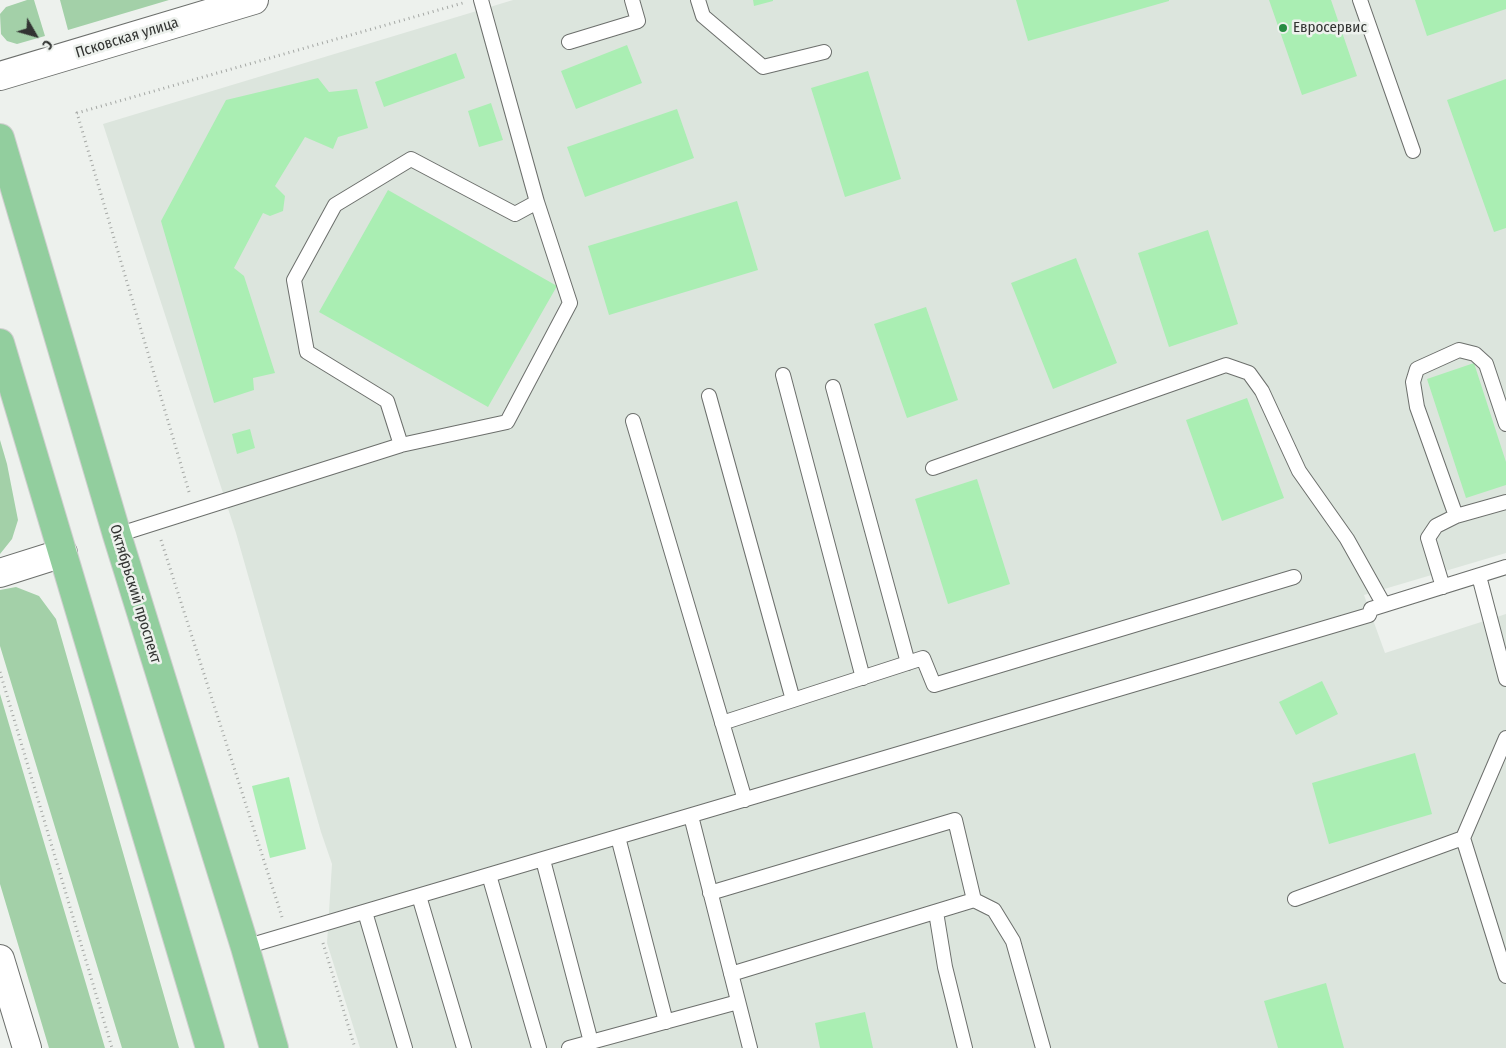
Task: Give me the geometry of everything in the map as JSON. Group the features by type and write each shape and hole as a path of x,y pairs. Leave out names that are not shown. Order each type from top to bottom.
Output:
{"main road":[{"name":"Псковская улица","path":"0,76 254,0"},
{"name":"Октябрьский проспект","path":"0,138 117,535 245,948 274,1048"},
{"path":"0,344 64,553 210,1048"},
{"path":"0,573 64,553"},
{"path":"1,969 27,1048"}],"lane":[{"path":"117,535 401,444 507,422 570,303 537,202 481,0"},
{"path":"569,42 638,21 632,0"},
{"path":"698,0 703,16 762,67 824,52"},
{"path":"1360,0 1413,151"},
{"path":"401,444 387,401 307,352 294,280 335,205 411,159 515,214 537,202"},
{"path":"1456,516 1417,407 1413,382 1417,369 1459,350 1475,354 1486,364 1506,424"},
{"path":"933,468 1226,365 1249,373 1262,391 1298,471 1347,539 1384,605"},
{"path":"783,375 863,678"},
{"path":"833,387 908,663"},
{"path":"709,396 792,700"},
{"path":"633,421 745,800"},
{"path":"1443,587 1428,538 1436,526 1456,516 1506,502"},
{"path":"245,948 1370,615 1371,609 1506,567"},
{"path":"1479,576 1506,679"},
{"path":"722,723 923,658 934,685 1294,578"},
{"path":"1506,738 1463,838 1506,976"},
{"path":"690,816 750,1048"},
{"path":"710,893 955,820 974,900"},
{"path":"618,837 666,1022"},
{"path":"1295,899 1463,838"},
{"path":"543,860 591,1042"},
{"path":"489,875 540,1048"},
{"path":"419,896 464,1048"},
{"path":"731,974 974,900 994,910 1013,941 1043,1048"},
{"path":"365,912 405,1048"},
{"path":"936,912 944,967 965,1048"},
{"path":"570,1048 738,1002"}],"path":[{"path":"194,510 77,113 472,0"},
{"path":"155,522 288,935"},
{"path":"0,672 112,1048"},
{"path":"318,926 356,1048"}],"shaded area":[{"path":"513,0 1506,0 1506,553 1364,595 1385,653 1506,614 1506,1048 360,1048 327,943 332,864 321,832 236,533 103,124"}],"green space":[{"path":"27,0 34,0 45,36 17,44 7,41 1,34 0,14 6,7"},
{"path":"60,0 169,0 68,30"},
{"path":"0,440 7,464 18,520 12,539 0,554"},
{"path":"16,587 39,596 56,619 179,1048 122,1048 0,646 0,590"},
{"path":"0,694 105,1048 49,1048 0,884"}],"building":[{"path":"753,0 773,0 773,1 754,6"},
{"path":"1016,0 1169,0 1169,1 1028,41"},
{"path":"1269,0 1331,0 1357,76 1302,95"},
{"path":"1415,0 1506,0 1506,9 1427,36"},
{"path":"627,45 642,83 576,109 561,71"},
{"path":"456,53 465,78 384,107 375,82"},
{"path":"868,71 901,179 845,197 811,88"},
{"path":"318,78 329,92 357,89 368,128 338,137 333,149 305,137 275,186 285,196 283,211 270,216 263,213 234,268 244,276 275,373 253,378 254,390 214,403 161,221 226,100"},
{"path":"1506,79 1506,228 1494,232 1447,100"},
{"path":"491,103 503,140 479,147 468,111"},
{"path":"677,109 694,158 585,197 567,147"},
{"path":"388,190 557,286 488,407 319,312"},
{"path":"737,201 758,270 609,315 588,246"},
{"path":"1208,230 1238,324 1169,347 1138,253"},
{"path":"1076,258 1117,363 1053,389 1011,283"},
{"path":"926,307 958,400 907,418 874,324"},
{"path":"1474,363 1506,462 1506,485 1466,498 1427,379"},
{"path":"1247,398 1284,498 1222,521 1186,420"},
{"path":"250,429 255,448 237,454 232,434"},
{"path":"977,479 1010,584 948,604 915,499"},
{"path":"1322,681 1338,714 1296,735 1279,702"},
{"path":"1415,753 1432,814 1329,844 1312,783"},
{"path":"289,777 306,849 270,858 252,786"},
{"path":"1326,983 1344,1048 1278,1048 1264,1001"},
{"path":"865,1012 873,1048 820,1048 815,1023"}],"place":[{"name":"Евросервис","path":"1283,28"}]}
